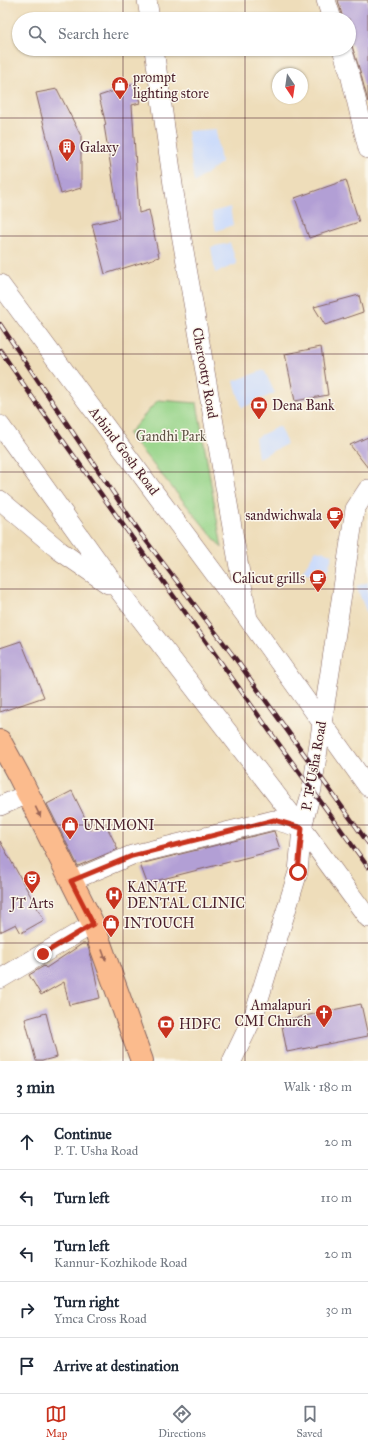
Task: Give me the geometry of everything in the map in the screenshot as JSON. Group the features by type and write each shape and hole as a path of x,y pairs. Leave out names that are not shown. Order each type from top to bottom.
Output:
{"main road":[{"path":"0,741 93,924 142,1061"}],"street":[{"path":"147,0 149,12"},
{"path":"326,0 330,12"},
{"name":"Cherootty Road","path":"155,56 175,199 248,619 368,787"},
{"path":"344,56 368,149"},
{"name":"Arbind Gosh Road","path":"0,284 248,619"},
{"path":"0,425 120,592 302,828 368,918"},
{"name":"P. T. Usha Road","path":"232,1061 254,1015 298,872 302,828 312,789 355,509 368,489"},
{"path":"0,500 60,551 120,592"},
{"path":"0,806 28,794"},
{"path":"71,881 132,856 274,820 302,828"},
{"path":"0,979 93,924"}],"shaded area":[{"path":"216,129 221,163 194,183 187,131"},
{"path":"230,207 233,225 216,231 212,212"},
{"path":"230,243 237,264 215,273 211,247"},
{"path":"264,370 275,393 242,408 234,381"},
{"path":"279,426 287,444 258,458 255,438"},
{"path":"316,550 333,554 325,578 302,572"},
{"path":"368,582 368,616 356,586"}],"green space":[{"name":"Gandhi Park","path":"158,400 197,403 222,548 128,434"}],"building":[{"path":"338,0 368,0 368,102 355,56 356,12 341,12"},
{"path":"135,84 140,103 132,105 139,213 149,210 159,257 105,274 92,224 119,218 104,125 106,125 99,96"},
{"name":"Galaxy","path":"57,89 81,136 81,188 61,194 36,93"},
{"path":"346,180 359,222 309,238 295,198"},
{"path":"359,295 363,312 325,325 314,307"},
{"path":"321,347 328,395 295,401 285,354"},
{"path":"368,437 368,468 350,445"},
{"path":"21,641 44,697 0,712 0,648"},
{"path":"72,791 91,830 105,823 118,849 78,866 47,804"},
{"path":"274,831 280,849 147,883 140,864"},
{"path":"0,841 44,920 21,933 16,924 0,932"},
{"path":"82,944 87,944 92,959 100,998 69,1005 64,982 41,995 29,975 44,966 46,968"},
{"name":"Amalapuri CMI Church","path":"361,1004 368,1036 287,1052 281,1021"},
{"path":"46,1013 57,1057 36,1061 25,1019"}],"railway":[{"path":"0,324 141,534 235,658 368,843"},
{"path":"0,350 276,740 368,867"}],"place":[{"name":"prompt lighting store","path":"120,100"},
{"name":"Galaxy","path":"67,162"},
{"name":"Dena Bank","path":"259,420"},
{"name":"sandwichwala","path":"335,530"},
{"name":"Calicut grills","path":"318,593"},
{"name":"UNIMONI","path":"70,840"},
{"name":"JT Arts","path":"32,894"},
{"name":"KANATE DENTAL CLINIC","path":"114,910"},
{"name":"INTOUCH","path":"111,938"},
{"name":"Amalapuri CMI Church","path":"324,1028"},
{"name":"HDFC","path":"166,1039"}],"route":[{"path":"43,954 93,924 71,881 132,856 274,820 302,828 298,872"}]}
